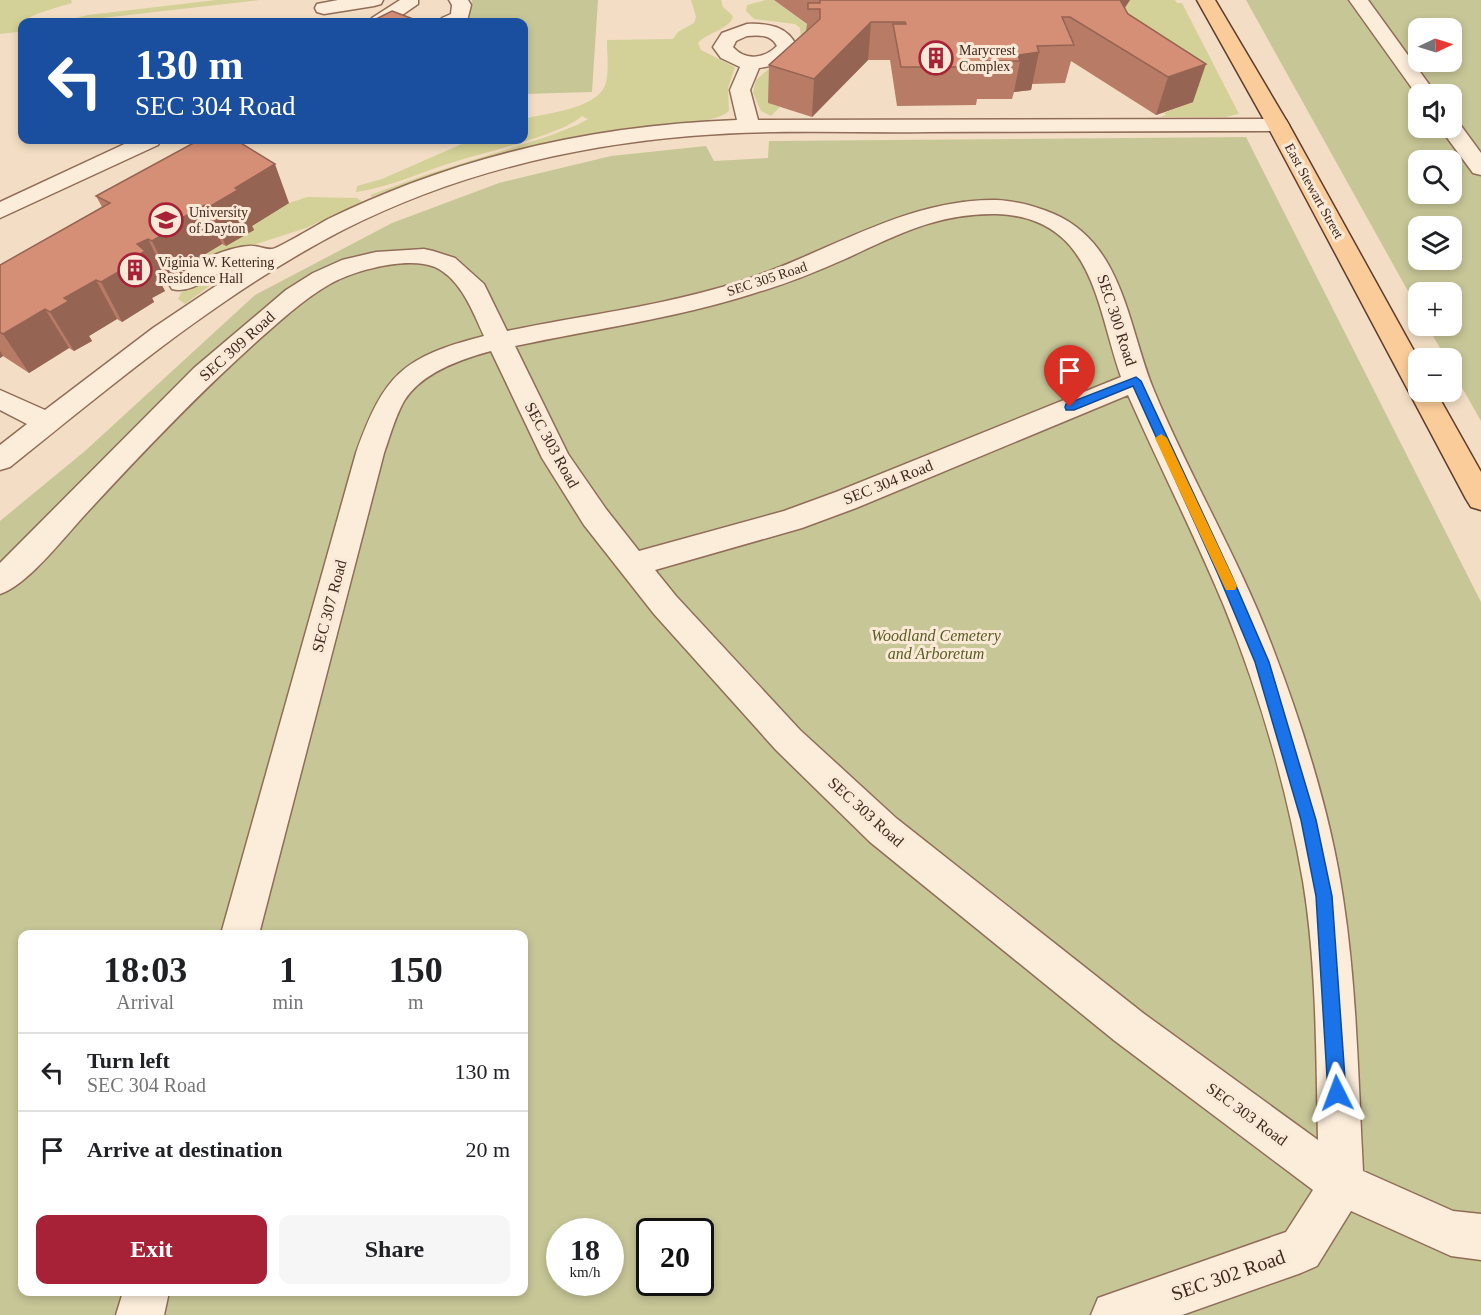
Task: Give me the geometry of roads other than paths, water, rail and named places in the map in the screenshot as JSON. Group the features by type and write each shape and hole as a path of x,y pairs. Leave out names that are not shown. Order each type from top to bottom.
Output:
{"main road":[{"name":"East Stewart Street","path":"1206,0 1278,125 1408,365"},
{"path":"1428,402 1481,499"}],"street":[{"path":"390,18 409,4 409,0"},
{"path":"458,0 462,5 458,18"},
{"path":"1358,0 1419,84"},
{"path":"324,8 370,1"},
{"path":"748,127 740,90 752,62"},
{"path":"0,460 189,313 274,258 328,228 382,203 495,164 559,148 618,138 691,130 748,127 1278,125"},
{"path":"1473,141 1481,168"},
{"path":"0,211 142,144"},
{"name":"SEC 305 Road","path":"498,340 676,307 772,279 815,263 928,213 978,207 1006,207 1029,212"},
{"name":"SEC 300 Road","path":"1029,212 1067,231 1088,250 1098,263 1119,318 1136,381 1218,559 1262,662 1309,820 1324,896 1342,1184"},
{"path":"181,284 226,259 259,252 274,258"},
{"name":"SEC 309 Road","path":"0,582 38,546 131,447 204,374 295,295 322,278 351,265 376,259 424,256 446,263 476,290 498,340"},
{"name":"SEC 303 Road","path":"498,340 560,465 602,527 687,630 788,741 883,830 1129,1027 1342,1184 1451,1233 1481,1238"},
{"name":"SEC 307 Road","path":"241,930 370,453 385,411 400,387 424,368 450,356 498,340"},
{"name":"SEC 304 Road","path":"633,564 791,520 1136,381"},
{"path":"0,399 48,423"},
{"name":"SEC 302 Road","path":"1115,1315 1301,1250 1342,1184"},
{"path":"140,1315 145,1296"}],"place":[{"name":"Marycrest Complex","path":"936,58"},
{"name":"University of Dayton","path":"166,220"},
{"name":"Viginia W. Kettering Residence Hall","path":"135,270"}],"park label":[{"name":"Woodland Cemetery and Arboretum","path":"936,644"}]}
